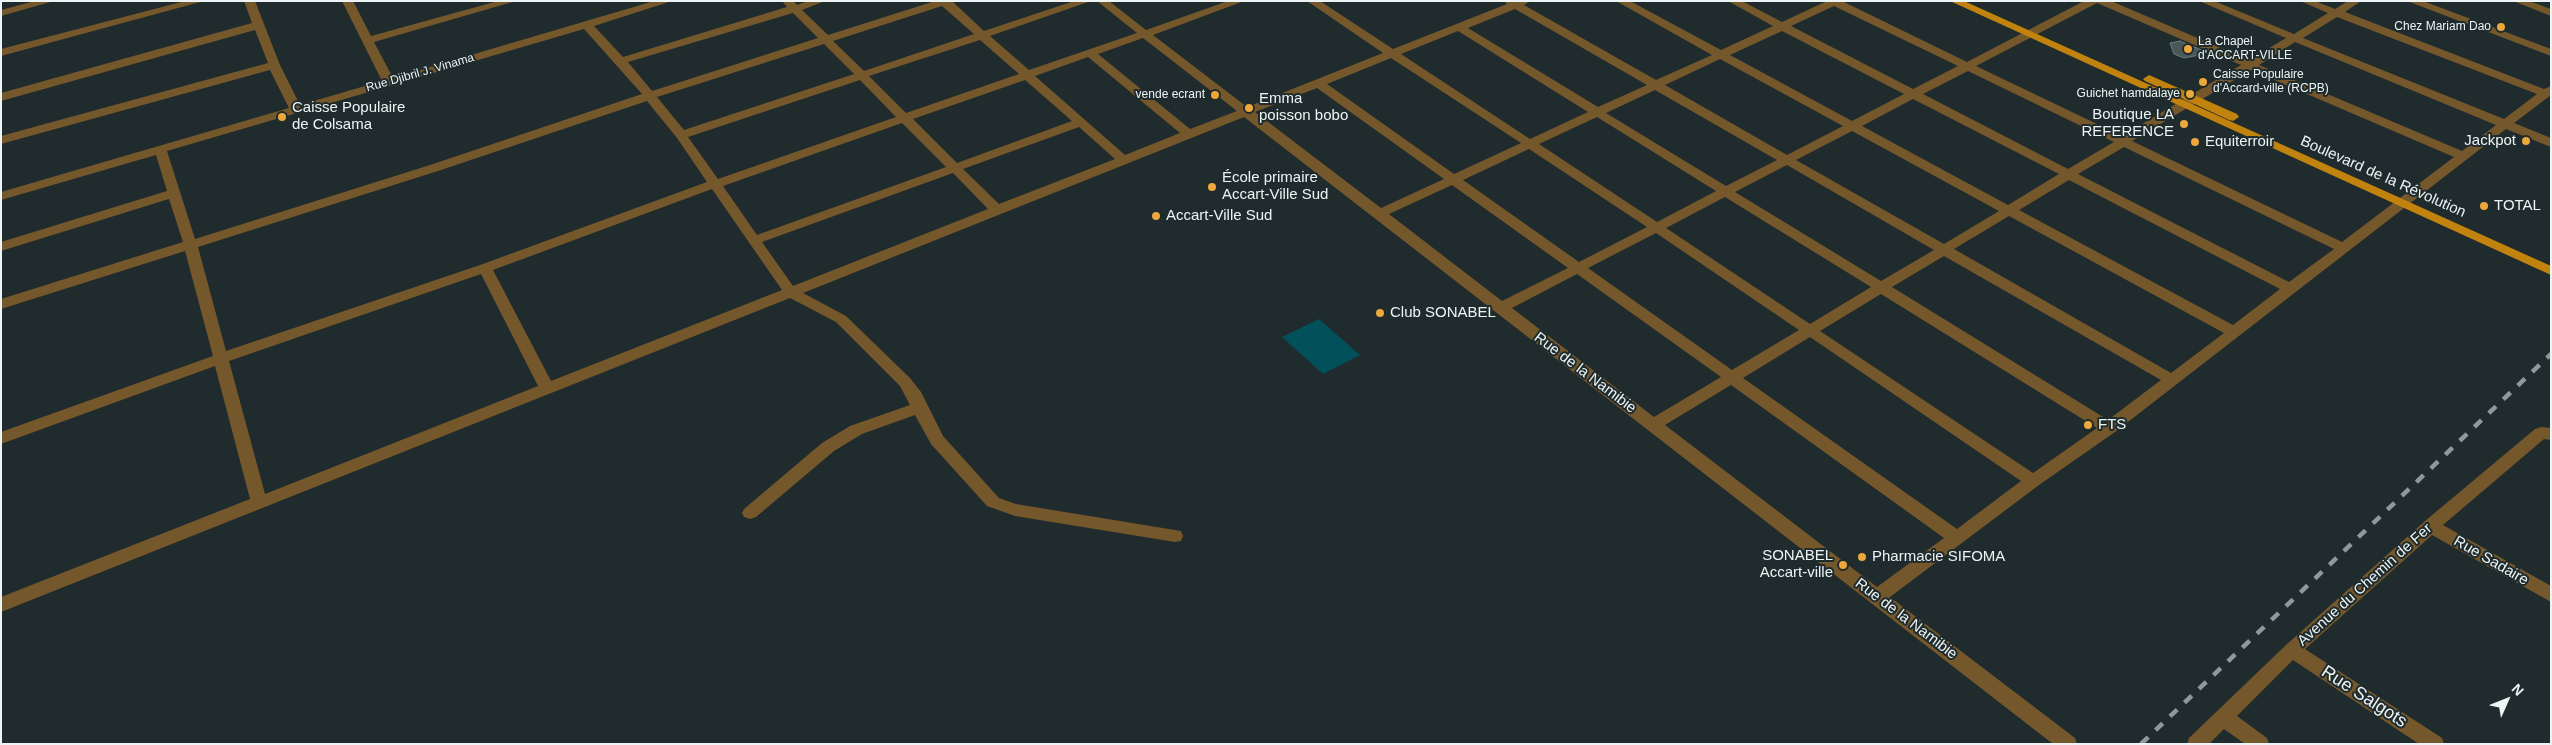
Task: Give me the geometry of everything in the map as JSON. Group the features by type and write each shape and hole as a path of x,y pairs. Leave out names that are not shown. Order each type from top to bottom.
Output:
{"main road":[{"name":"Boulevard de la Révolution","path":"1955,1 2033,32 2188,102 2404,200 2551,271"},
{"name":"Boulevard de la Révolution","path":"1977,1 2033,32"},
{"name":"Boulevard de la Révolution","path":"2404,200 2551,261"}],"street":[{"path":"1,13 49,1"},
{"path":"1,53 199,1"},
{"path":"249,1 274,65 296,109"},
{"path":"367,40 511,1"},
{"name":"Rue Djibril J. Vinama","path":"1,196 667,1"},
{"path":"621,61 790,5 820,1"},
{"path":"682,135 1086,1"},
{"name":"Rue de la Namibie","path":"1102,1 2068,744"},
{"path":"1,438 219,359 485,268 715,184 1239,1"},
{"path":"1312,1 1658,228 2033,481"},
{"path":"1621,1 2234,332"},
{"path":"1733,1 2289,288"},
{"path":"1379,214 1835,1 1966,67 2343,248"},
{"path":"1501,308 2092,1"},
{"path":"2101,1 2464,157"},
{"path":"2204,1 2551,143"},
{"path":"2305,1 2548,91"},
{"path":"1653,424 1812,331 2007,210 2356,1"},
{"path":"2412,1 2551,53"},
{"path":"2518,1 2551,13"},
{"path":"350,2 389,82"},
{"path":"1,304 434,168 649,96 945,2 1124,160"},
{"path":"1,605 1459,28 1516,2 1654,85 2172,380"},
{"path":"790,5 998,211"},
{"path":"1,97 259,25"},
{"path":"587,25 621,61 682,135 790,292 841,319 856,332 913,392 919,408 936,440 993,502 1015,510 1175,536"},
{"path":"1459,28 2109,428"},
{"path":"1090,53 1188,134"},
{"path":"1,140 274,65"},
{"path":"1318,83 1957,538"},
{"path":"1878,597 2033,481 2109,428 2548,91"},
{"path":"756,240 1081,122"},
{"path":"160,149 190,244 258,502"},
{"path":"1,247 174,194"},
{"path":"485,268 547,388"},
{"path":"750,513 828,447 856,430 919,408"},
{"name":"Avenue du Chemin de Fer","path":"2196,744 2292,650 2431,526 2546,433"},
{"name":"Rue Sadaire","path":"2431,526 2551,595"},
{"name":"Rue Salgots","path":"2292,650 2435,744"},
{"path":"2223,717 2260,744"}],"shaded area":[{"path":"1319,319 1360,355 1323,374 1282,337"}],"building":[{"name":"La Chapel d'ACCART-VILLE","path":"2180,41 2204,51 2205,54 2184,58 2174,54 2170,43"}],"railway":[{"path":"2141,744 2551,354"}],"place":[{"name":"Chez Mariam Dao","path":"2501,27"},
{"name":"La Chapel d'ACCART-VILLE","path":"2188,49"},
{"name":"Caisse Populaire d'Accard-ville (RCPB)","path":"2203,82"},
{"name":"Guichet hamdalaye","path":"2190,94"},
{"name":"vende ecrant","path":"1215,95"},
{"name":"Emma poisson bobo","path":"1249,108"},
{"name":"Caisse Populaire de Colsama","path":"282,117"},
{"name":"Boutique LA REFERENCE","path":"2184,124"},
{"name":"Jackpot","path":"2526,141"},
{"name":"Equiterroir","path":"2195,142"},
{"name":"École primaire Accart-Ville Sud","path":"1212,187"},
{"name":"TOTAL","path":"2484,206"},
{"name":"Accart-Ville Sud","path":"1156,216"},
{"name":"Club SONABEL","path":"1380,313"},
{"name":"FTS","path":"2088,425"},
{"name":"Pharmacie SIFOMA","path":"1862,557"},
{"name":"SONABEL Accart-ville","path":"1843,565"}]}
